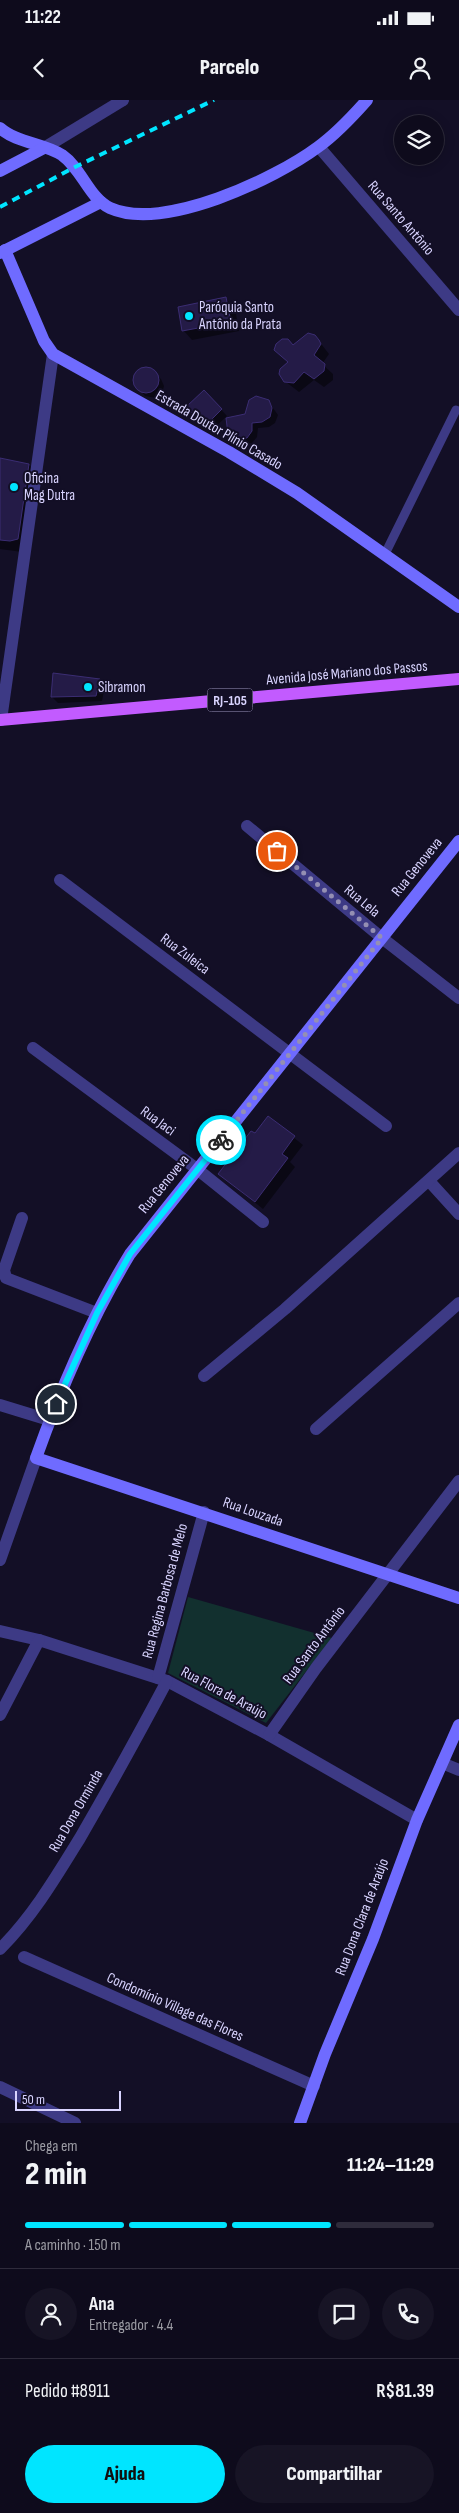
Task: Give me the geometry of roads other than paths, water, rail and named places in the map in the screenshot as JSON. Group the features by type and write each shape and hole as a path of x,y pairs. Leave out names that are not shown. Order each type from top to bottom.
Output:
{"main road":[{"name":"Avenida José Mariano dos Passos","path":"0,720 459,679"}],"street":[{"path":"0,171 44,148 124,100"},
{"path":"0,128 14,137 59,154 75,167 100,202 110,208 130,214 157,214 177,210 218,197 278,173 319,147 367,100"},
{"name":"Rua Santo Antônio","path":"319,147 459,310"},
{"path":"0,720 53,354 44,341 2,252 100,202"},
{"name":"Estrada Doutor Plínio Casado","path":"53,354 229,452 297,493 459,607"},
{"name":"Rua Lela","path":"247,826 382,938 459,998"},
{"name":"Rua Genoveva","path":"36,1458 49,1420 97,1313 130,1254 459,841"},
{"name":"Rua Zuleica","path":"60,880 386,1126"},
{"name":"Rua Jaci","path":"33,1048 197,1169 262,1222"},
{"path":"204,1376 285,1309 459,1153"},
{"path":"428,1181 459,1214"},
{"path":"22,1218 4,1270 6,1278 97,1313"},
{"path":"316,1429 459,1302"},
{"path":"0,1405 49,1420"},
{"path":"0,1560 36,1458"},
{"name":"Rua Louzada","path":"36,1458 204,1512 386,1576 459,1598"},
{"name":"Rua Santo Antônio","path":"269,1735 316,1668 459,1481"},
{"name":"Rua Regina Barbosa de Melo","path":"163,1680 204,1512"},
{"name":"Rua Flora de Araújo","path":"0,1631 39,1640 163,1680 269,1735 417,1820"},
{"path":"0,1715 39,1640"},
{"name":"Rua Dona Orminda","path":"0,1949 32,1915 58,1874 110,1787 163,1680"},
{"name":"Rua Dona Clara de Araújo","path":"300,2123 373,1940 417,1820 459,1725"},
{"path":"442,1762 459,1770"},
{"name":"Condomínio Village das Flores","path":"24,1957 314,2086"},
{"path":"0,2087 75,2123"}],"lane":[{"path":"385,554 456,410"}],"railway":[{"path":"0,207 75,167 214,100"}],"place":[{"name":"Paróquia Santo Antônio da Prata","path":"189,316"},
{"name":"Oficina Mag Dutra","path":"14,487"},
{"name":"Sibramon","path":"88,687"}]}
